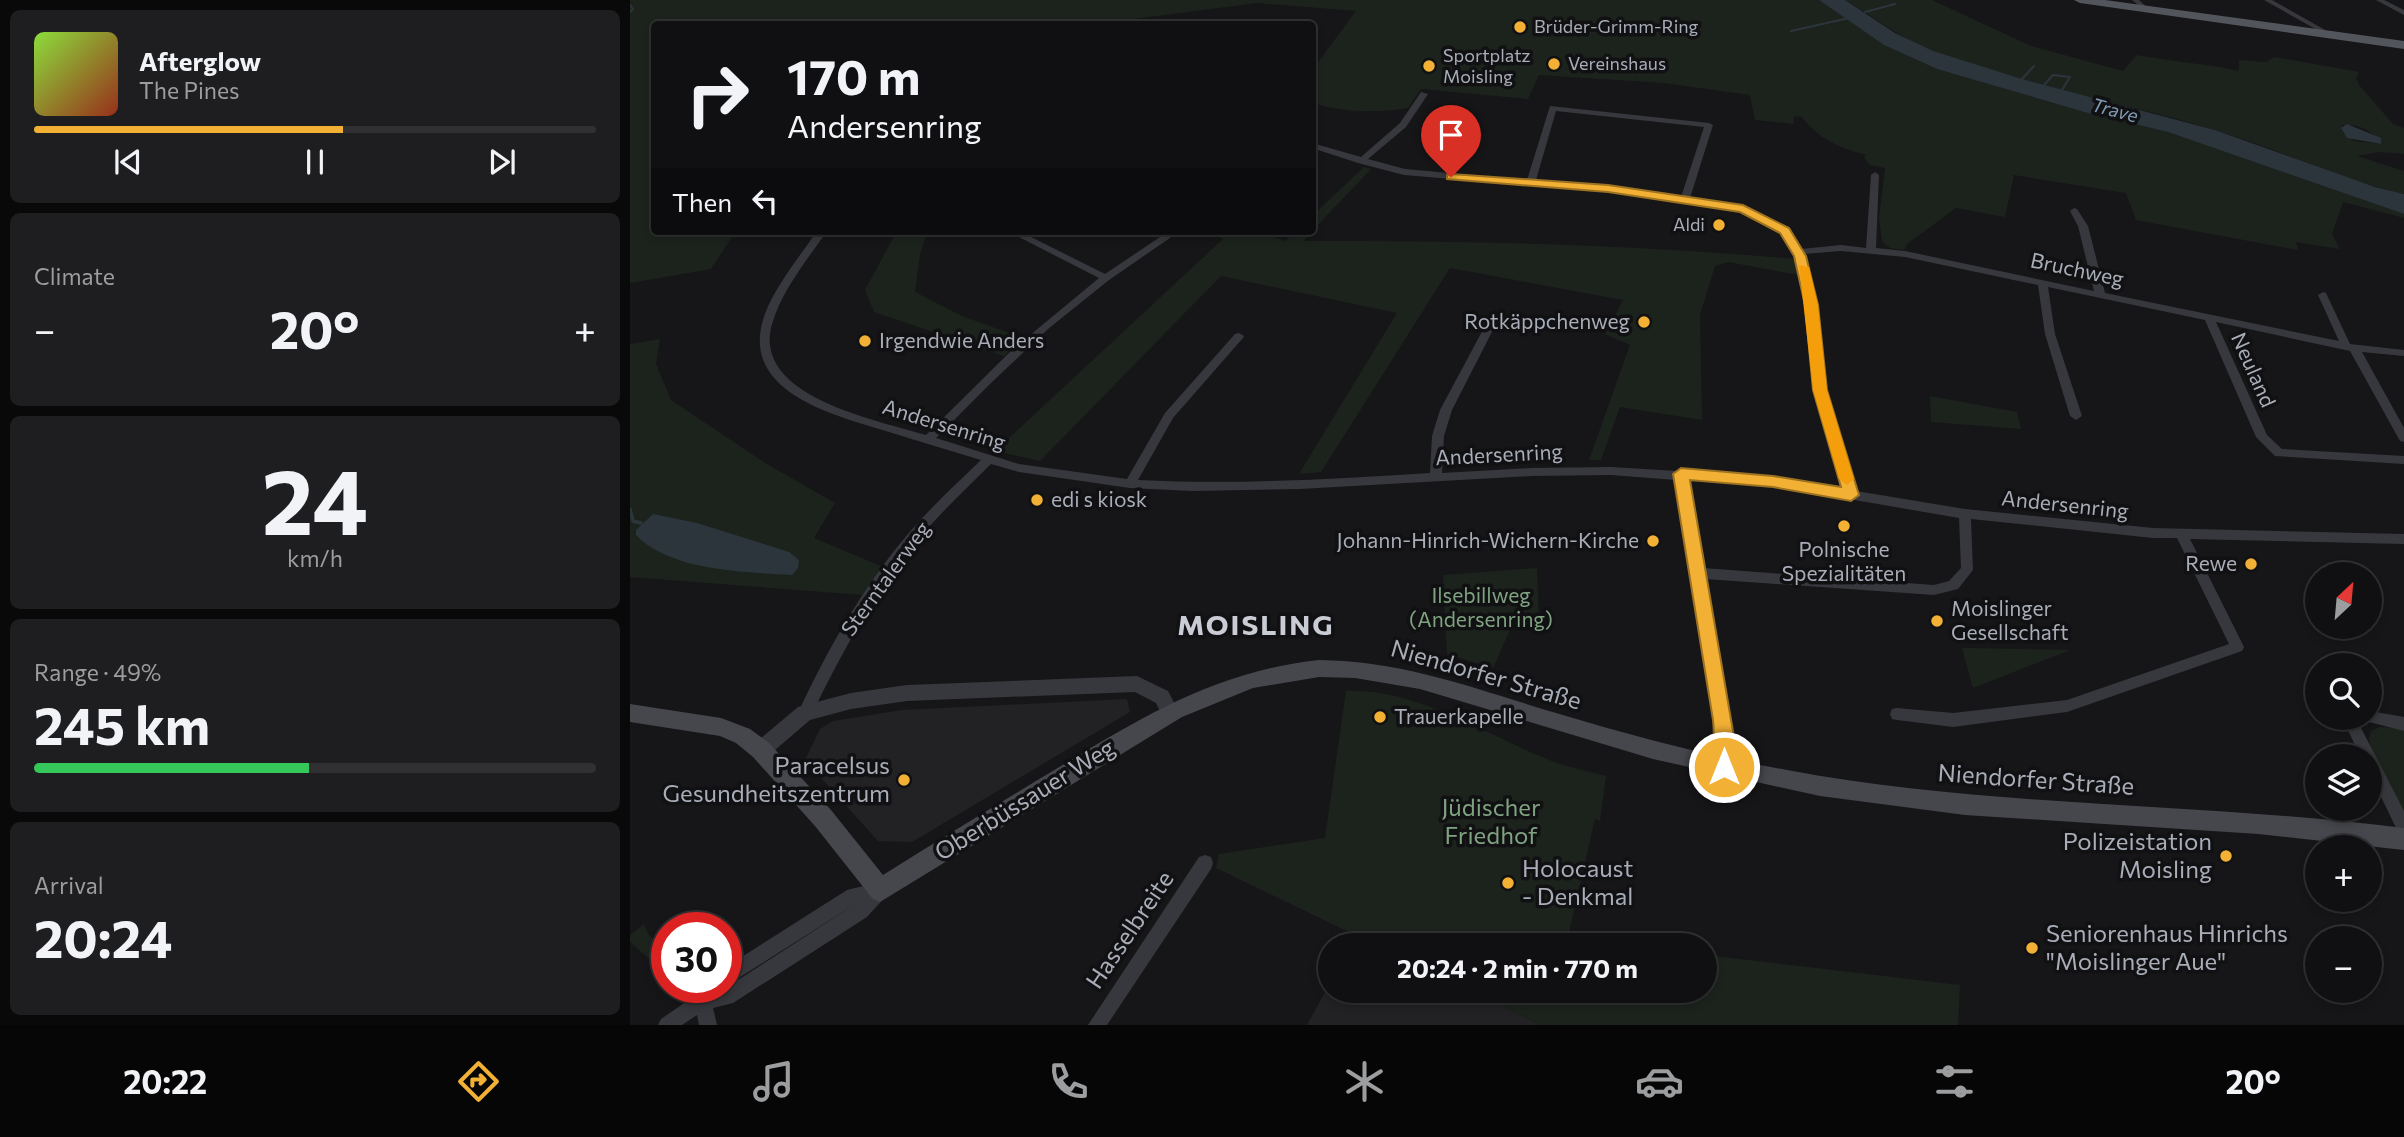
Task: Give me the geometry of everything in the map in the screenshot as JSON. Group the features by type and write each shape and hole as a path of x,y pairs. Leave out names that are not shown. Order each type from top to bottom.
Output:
{"main road":[{"path":"2080,0 2404,45"},
{"name":"Niendorfer Straße","path":"1170,712 1237,685 1277,674 1329,667 1374,669 1398,673 1618,741 1822,787 1890,795 2304,826 2404,839"},
{"name":"Oberbüssauer Weg","path":"880,890 1170,712"},
{"path":"630,713 721,727 743,736 761,750 823,818 880,890"}],"street":[{"path":"2135,0 2147,10"},
{"path":"2267,0 2330,34"},
{"path":"2379,0 2404,13"},
{"path":"1361,161 1403,125 1424,94"},
{"path":"1531,182 1553,108 1709,125 1685,199"},
{"path":"1316,146 1404,172 1531,182 1685,199 1743,209 1785,230 1797,252 1811,305 1820,390 1851,495"},
{"path":"1871,249 1875,175"},
{"path":"2074,211 2083,226 2100,294"},
{"name":"Andersenring","path":"819,235 765,322 764,348 776,377 795,394 825,408 988,460 1044,472 1130,484 1192,487 1300,485 1565,471 1681,474 1773,482 1965,514 2182,535 2404,539"},
{"path":"1020,235 1104,277"},
{"path":"929,439 1027,340 1104,277 1169,235"},
{"name":"Bruchweg","path":"1797,252 1871,249 2350,347 2404,353"},
{"path":"2042,282 2050,334 2076,416"},
{"path":"2323,296 2404,438"},
{"name":"Neuland","path":"2209,317 2262,438 2278,453 2404,460"},
{"path":"1436,477 1438,436 1446,410 1491,324"},
{"path":"1130,484 1169,416 1239,336"},
{"name":"Sterntalerweg","path":"805,713 835,652 890,570 930,517 988,460"},
{"path":"1681,474 1700,573 1726,743 1724,767"},
{"path":"1700,573 1934,590 1952,585 1967,570 1969,562 1965,514"},
{"path":"1897,714 1953,720 2067,706 2237,647 2182,535"},
{"path":"761,750 805,713 907,693 1109,683 1146,686 1162,697 1170,712"},
{"path":"2382,719 2404,724"},
{"path":"2382,783 2404,827"},
{"name":"Hasselbreite","path":"1097,1025 1205,863"},
{"name":"Oberbüssauer Weg","path":"742,967 853,897 880,890"},
{"name":"Oberbüssauer Weg","path":"742,988 861,911 880,890"},
{"name":"Oberbüssauer Weg","path":"667,1025 696,1003"},
{"path":"708,1003 708,1025"}],"shaded area":[{"path":"1127,699 1130,712 912,842 878,841 805,760 820,729 833,721 902,710"},
{"path":"1319,1003 1495,1003 1541,1025 1307,1025"}],"green space":[{"path":"630,0 1819,0 1884,45 1937,69 2084,112 2168,132 2404,214 2404,218 2343,202 2332,234 2340,249 2296,242 2298,250 2136,220 2126,193 2014,175 2005,217 1956,208 1907,244 1904,250 1890,248 1882,241 1879,218 1885,168 1870,165 1864,158 1866,155 1838,146 1823,137 1802,117 1794,116 1794,124 1755,120 1750,95 1664,83 1539,75 1528,99 1421,89 1408,108 1396,110 1349,110 1316,104 1316,65 1356,11 1257,3 1126,21 651,21 651,235 733,235 711,269 630,283"},
{"path":"1845,0 1932,0 2031,46 2123,71 2137,55 2239,71 2239,60 2266,62 2274,57 2359,72 2356,78 2359,85 2393,124 2404,128 2404,154 2380,152 2357,156 2404,171 2404,194 2357,181 2218,131 1967,64 1898,34","holes":["2342,125 2354,125 2364,129 2374,135 2381,144 2354,141 2343,133"]},
{"path":"1364,167 1371,169 1316,227 1316,212"},
{"path":"895,235 927,235 920,254 915,292 962,316 1023,338 1004,356 874,312 865,290"},
{"path":"1214,235 1267,235 1285,241 1292,235 1309,235 1304,241 1550,244 1673,250 1796,259 1799,275 1728,262 1715,266 1700,315 1702,420 1620,407 1601,460 1589,460 1630,345 1605,334 1623,300 1450,268 1321,472 1299,474 1397,313 1221,276 1040,461 995,451 1223,239"},
{"path":"660,339 656,364 671,400 765,463 835,503 814,538 883,567 863,595 630,577 630,344"},
{"path":"1930,396 2017,412 2021,429 1931,422"},
{"name":"Ilsebillweg (Andersenring)","path":"1537,568 1539,619 1515,619 1493,668 1447,654 1443,575"},
{"path":"1962,648 1969,648 2070,650 1973,688"},
{"name":"Jüdischer Friedhof","path":"1346,691 1372,692 1424,705 1549,760 1606,776 1600,821 1595,819 1569,933 1351,933 1216,868 1219,854 1325,838"},
{"path":"2382,727 2404,729 2404,814 2382,779 2382,744 2370,744 2371,731 2382,730"},
{"path":"644,924 651,937 651,961 630,942 630,935"},
{"path":"1717,956 1960,985 1958,1025 1541,1025 1495,1003 1717,1003"}],"water":[{"name":"Trave","path":"1819,0 1845,0 1895,33 1933,51 2022,79 2215,130 2375,187 2404,194 2404,214 2168,132 2084,112 1937,69 1884,45"},
{"path":"2347,124 2381,138 2381,144 2347,138 2341,128"},
{"path":"653,514 697,523 789,552 799,560 798,568 792,575 731,571 688,563 668,556 636,535 636,530"}],"waterway":[{"path":"1865,12 1895,4"},
{"path":"630,5 633,9 630,12"},
{"path":"1791,31 1849,18"},
{"path":"2022,79 2034,66"},
{"path":"2044,85 2053,75 2070,77 2062,90"},
{"path":"630,509 633,521 641,523"}],"slow traffic":[{"path":"1803,267 1811,305 1820,390 1847,479"}],"place":[{"name":"Brüder-Grimm-Ring","path":"1520,27"},
{"name":"Vereinshaus","path":"1554,64"},
{"name":"Sportplatz Moisling","path":"1429,66"},
{"name":"Aldi","path":"1719,225"},
{"name":"Rotkäppchenweg","path":"1644,322"},
{"name":"Irgendwie Anders","path":"865,341"},
{"name":"edi s kiosk","path":"1037,500"},
{"name":"Polnische Spezialitäten","path":"1844,526"},
{"name":"Johann-Hinrich-Wichern-Kirche","path":"1653,541"},
{"name":"Rewe","path":"2251,564"},
{"name":"Moislinger Gesellschaft","path":"1937,621"},
{"name":"Trauerkapelle","path":"1380,717"},
{"name":"Paracelsus Gesundheitszentrum","path":"904,780"},
{"name":"Polizeistation Moisling","path":"2226,856"},
{"name":"Holocaust - Denkmal","path":"1508,883"},
{"name":"Seniorenhaus Hinrichs \"Moislinger Aue\"","path":"2032,948"}],"district":[{"name":"MOISLING","path":"1256,625"}],"route":[{"path":"1451,177 1608,188 1743,209 1785,230 1800,256 1811,305 1820,390 1851,495 1773,482 1681,474 1723,720 1726,743 1724,767"}]}
